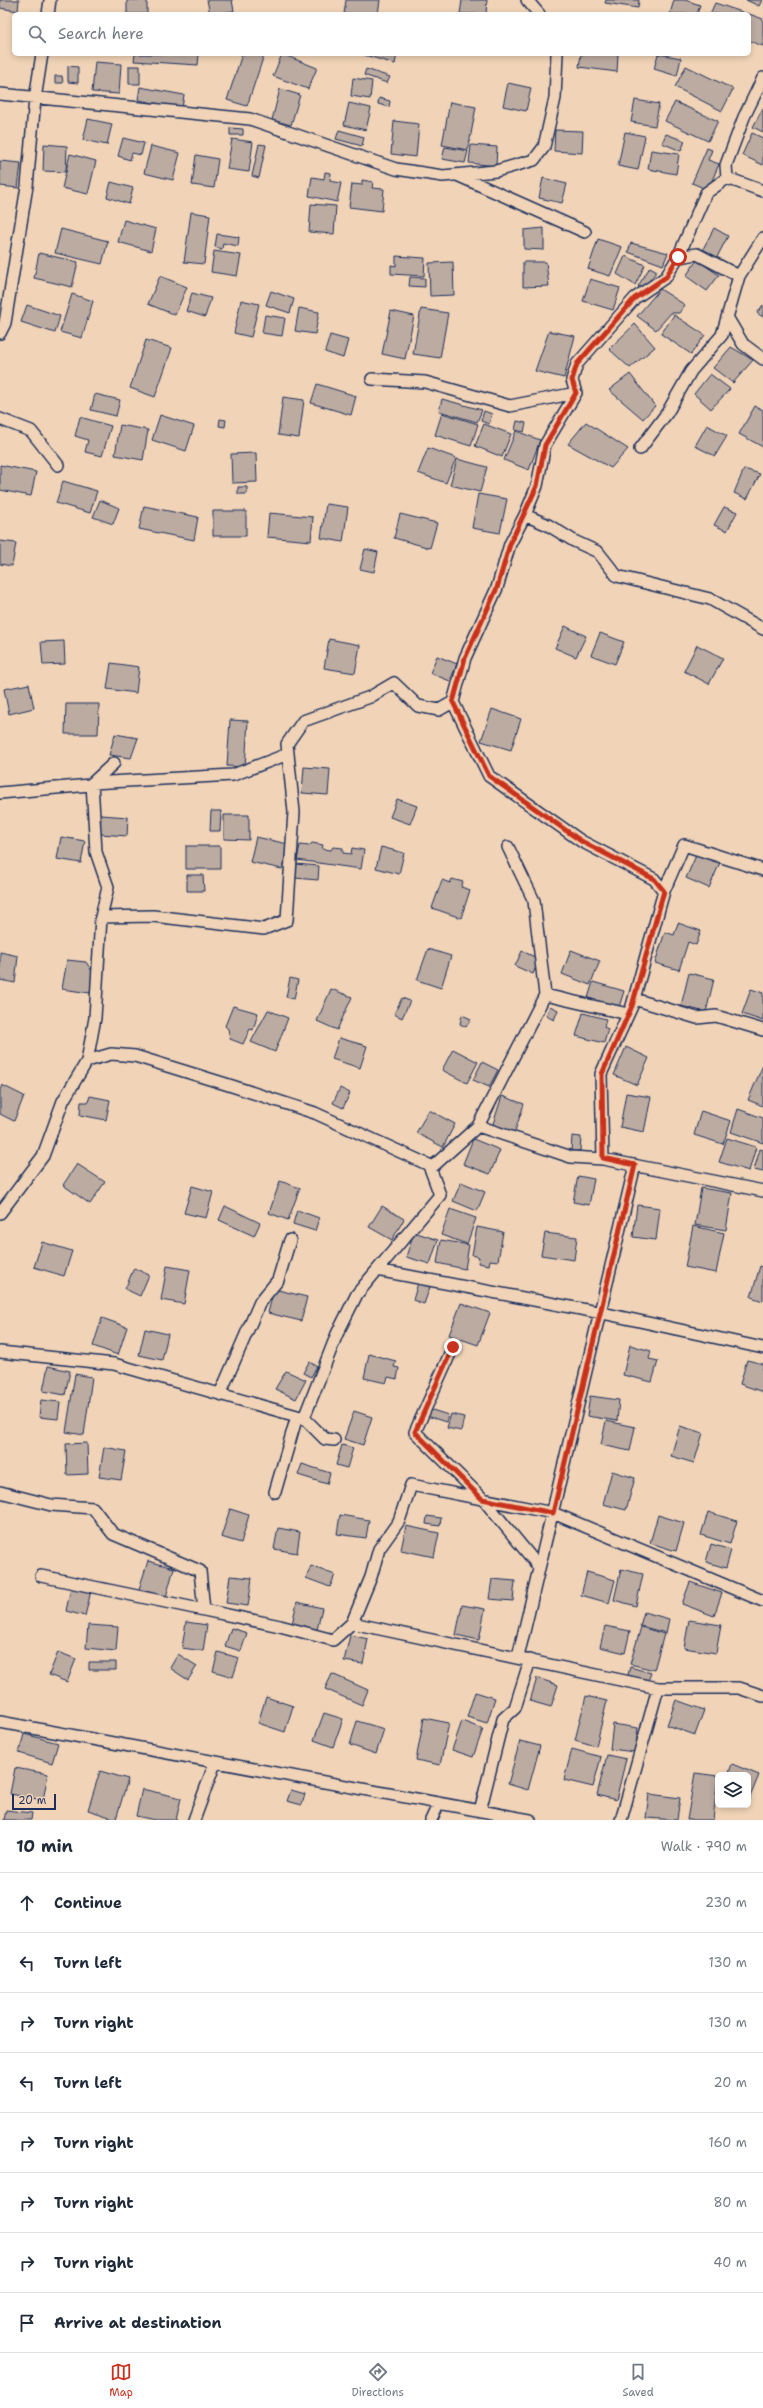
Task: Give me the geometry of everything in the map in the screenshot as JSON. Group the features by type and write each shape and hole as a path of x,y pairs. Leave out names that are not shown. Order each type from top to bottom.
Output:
{"street":[{"path":"48,12 50,0"},
{"path":"527,0 537,12"},
{"path":"0,333 5,323 27,186 35,99 42,56"},
{"path":"0,94 35,99 250,119 396,169 443,176 496,171 534,160 544,147 555,98 558,56"},
{"path":"728,178 726,165 744,117 763,78"},
{"path":"457,175 585,232"},
{"path":"728,178 763,191"},
{"path":"664,891 654,879 581,841 489,776 453,702 465,658 497,588 510,544 525,515 537,486 545,445 576,393 572,380 577,364 635,298 666,277 678,257 706,193 728,178"},
{"path":"640,449 667,413 691,370 722,336 739,276 763,238"},
{"path":"678,257 697,254 739,276"},
{"path":"728,317 743,344 763,358"},
{"path":"372,379 425,382 510,406 576,393"},
{"path":"0,419 31,431 58,465"},
{"path":"525,515 548,525 574,541 598,552 616,576 710,599 763,629"},
{"path":"101,917 153,916 264,928 287,920 294,812 287,744 302,721 370,697 394,683 418,706 439,710 453,702"},
{"path":"0,793 92,783 233,775 288,754"},
{"path":"92,783 114,763"},
{"path":"0,1213 43,1156 63,1101 87,1061 95,1018 101,917 108,887 96,852 92,783"},
{"path":"603,1158 602,1074 634,999 664,891 684,845 763,870"},
{"path":"430,1169 478,1126 545,995 534,901 508,847"},
{"path":"545,995 628,1014"},
{"path":"634,999 697,1018 716,1016 763,1030"},
{"path":"87,1061 111,1054 135,1056 229,1084 315,1113 429,1165 440,1194 357,1294 337,1334 301,1417 275,1492"},
{"path":"478,1126 571,1157 603,1158 763,1191"},
{"path":"518,1657 635,1165"},
{"path":"220,1394 260,1302 278,1280 290,1240"},
{"path":"377,1270 600,1312 763,1348"},
{"path":"453,1347 415,1432 482,1499 540,1567"},
{"path":"0,1352 114,1364 301,1417 325,1439 334,1440"},
{"path":"41,1576 280,1626 333,1640 352,1623 371,1577 379,1549 399,1521 411,1485 553,1513 763,1600"},
{"path":"0,1492 51,1505 93,1508 113,1534 200,1571 204,1610"},
{"path":"352,1623 518,1657 658,1688 739,1688 763,1696"},
{"path":"480,1810 503,1719 514,1708 530,1660"},
{"path":"621,1820 658,1688"},
{"path":"0,1722 215,1763 530,1820"},
{"path":"194,1820 215,1763"},
{"path":"430,1820 439,1803"}],"building":[{"path":"0,0 19,0 18,11 0,8"},
{"path":"127,0 147,0 147,12 127,12"},
{"path":"207,0 232,0 234,11 210,12"},
{"path":"346,0 380,0 378,12 344,12"},
{"path":"462,0 487,0 486,12 460,12"},
{"path":"606,0 639,0 638,8 605,3"},
{"path":"674,0 685,0 700,5 698,12 671,12"},
{"path":"746,0 762,0 759,6"},
{"path":"715,3 742,12 711,12"},
{"path":"751,15 763,19 763,46 751,42"},
{"path":"135,56 199,56 198,65 134,61"},
{"path":"241,56 264,56 247,106 227,100"},
{"path":"281,56 287,56 317,68 308,89 273,76"},
{"path":"368,56 397,56 395,64"},
{"path":"581,56 618,56 617,72 579,67"},
{"path":"657,56 681,58 677,76 654,69"},
{"path":"95,62 121,64 119,94 92,92"},
{"path":"68,66 78,67 78,83 68,82"},
{"path":"129,66 140,66 140,84 129,84"},
{"path":"686,66 733,89 722,111 675,87"},
{"path":"366,69 390,77 387,83 364,75"},
{"path":"55,76 62,76 63,83 55,83"},
{"path":"353,78 372,81 370,99 351,96"},
{"path":"508,83 531,88 526,111 503,106"},
{"path":"140,87 184,95 182,108 138,100"},
{"path":"280,89 300,95 291,125 272,120"},
{"path":"379,98 390,101 389,107 378,104"},
{"path":"635,100 659,104 655,126 631,122"},
{"path":"450,102 476,107 468,150 442,145"},
{"path":"675,102 718,121 708,141 665,121"},
{"path":"349,103 371,108 366,130 344,125"},
{"path":"763,108 763,132 753,127"},
{"path":"88,119 112,124 107,145 83,140"},
{"path":"394,121 419,124 416,157 391,154"},
{"path":"230,128 243,129 243,135 230,135"},
{"path":"339,130 364,137 362,146 336,139"},
{"path":"555,130 583,131 582,153 554,151"},
{"path":"625,132 645,136 638,170 618,166"},
{"path":"752,133 763,138 763,165 742,155"},
{"path":"666,134 685,141 681,151 662,143"},
{"path":"123,138 144,143 141,155 132,153 130,160 118,156"},
{"path":"232,139 253,142 249,172 227,169"},
{"path":"44,144 67,146 66,172 43,171"},
{"path":"259,144 266,145 259,178 252,176"},
{"path":"471,145 497,147 496,166 469,163"},
{"path":"151,146 180,153 173,180 144,173"},
{"path":"445,147 468,151 465,163 442,159"},
{"path":"707,148 712,150 708,160 719,164 708,190 692,183"},
{"path":"651,150 679,154 676,174 648,169"},
{"path":"70,154 96,161 88,194 62,188"},
{"path":"196,155 218,159 214,188 192,185"},
{"path":"0,161 21,163 18,188 0,186"},
{"path":"325,172 331,173 330,181 341,183 337,202 309,196 312,177 324,179"},
{"path":"543,178 567,184 562,203 539,198"},
{"path":"362,180 373,182 372,188 384,189 382,211 349,207 352,184 362,185"},
{"path":"111,182 133,188 129,204 107,197"},
{"path":"311,204 336,206 334,234 309,232"},
{"path":"191,212 210,215 204,264 184,262"},
{"path":"124,220 156,229 151,251 118,242"},
{"path":"544,228 544,250 524,249 524,230"},
{"path":"714,228 728,236 717,257 703,249"},
{"path":"61,229 108,241 102,264 55,253"},
{"path":"217,234 239,237 238,246 223,243 222,249 215,247"},
{"path":"598,239 622,247 610,276 588,269"},
{"path":"631,243 668,253 663,265 628,252"},
{"path":"214,251 241,255 237,276 211,272"},
{"path":"39,253 78,262 72,287 34,278"},
{"path":"396,256 425,258 424,276 391,274 391,265 396,266"},
{"path":"625,256 645,265 635,285 617,274"},
{"path":"697,260 719,275 707,291 686,276"},
{"path":"453,262 454,295 430,296 429,263"},
{"path":"523,262 546,262 549,286 523,287"},
{"path":"650,267 657,271 643,289 638,286"},
{"path":"160,276 187,287 175,315 148,304"},
{"path":"410,277 425,278 425,287 409,286"},
{"path":"590,279 620,288 613,310 583,301"},
{"path":"660,289 685,305 679,313 671,313 656,330 637,316"},
{"path":"271,291 294,299 290,313 266,305"},
{"path":"192,293 211,298 205,317 186,311"},
{"path":"72,294 93,301 82,338 60,332"},
{"path":"241,300 259,304 251,337 234,333"},
{"path":"27,305 60,316 55,333 21,322"},
{"path":"763,305 763,317 757,313"},
{"path":"299,308 319,312 315,334 295,331"},
{"path":"421,309 448,313 440,358 413,354"},
{"path":"391,311 414,316 405,359 382,354"},
{"path":"265,315 285,318 282,336 262,333"},
{"path":"674,315 705,335 691,354 661,334"},
{"path":"635,324 655,347 630,368 609,349"},
{"path":"549,331 575,336 564,378 535,371"},
{"path":"330,335 348,340 343,358 325,352"},
{"path":"146,340 172,348 155,397 130,388"},
{"path":"731,347 753,360 733,383 713,368"},
{"path":"630,374 655,406 643,419 609,390"},
{"path":"710,374 730,389 711,409 694,394"},
{"path":"317,384 356,396 351,415 311,403"},
{"path":"95,394 120,400 116,416 91,410"},
{"path":"283,397 304,400 299,438 278,435"},
{"path":"442,399 482,410 477,422 439,411"},
{"path":"755,406 763,410 763,447 739,434"},
{"path":"484,411 492,414 489,424 481,421"},
{"path":"442,413 478,424 471,446 435,435"},
{"path":"160,415 194,426 186,451 152,440"},
{"path":"80,417 111,426 102,456 85,452 88,440 75,436"},
{"path":"220,419 226,420 225,427 219,426"},
{"path":"517,421 526,423 524,432 515,430"},
{"path":"586,422 628,449 611,468 568,444"},
{"path":"484,424 511,434 502,457 475,446"},
{"path":"120,425 148,430 143,460 115,455"},
{"path":"707,425 727,436 715,456 695,446"},
{"path":"516,431 540,440 529,470 504,460"},
{"path":"428,448 456,458 446,483 418,473"},
{"path":"256,453 257,482 232,483 231,454"},
{"path":"457,459 487,467 480,492 450,485"},
{"path":"0,465 36,472 31,496 0,490"},
{"path":"744,469 760,474 747,499 734,493"},
{"path":"63,481 97,491 90,513 56,503"},
{"path":"238,487 247,487 247,494 238,494"},
{"path":"478,494 507,499 500,533 472,528"},
{"path":"100,500 119,508 113,524 93,517"},
{"path":"326,504 348,507 343,542 321,538"},
{"path":"144,506 198,517 194,540 139,529"},
{"path":"724,507 737,512 727,531 714,525"},
{"path":"213,511 246,511 246,536 213,536"},
{"path":"269,513 313,517 311,541 267,537"},
{"path":"400,514 437,523 430,548 394,538"},
{"path":"0,541 16,543 12,566 0,564"},
{"path":"365,549 378,552 374,572 360,569"},
{"path":"565,626 586,636 576,657 555,648"},
{"path":"600,633 624,642 615,664 591,655"},
{"path":"329,639 360,645 355,673 324,668"},
{"path":"64,641 65,664 43,665 41,642"},
{"path":"697,645 723,658 709,684 684,671"},
{"path":"437,656 457,664 450,681 430,673"},
{"path":"111,663 139,667 136,693 107,689"},
{"path":"29,684 34,708 9,714 4,689"},
{"path":"66,704 99,704 98,734 65,734"},
{"path":"492,709 521,719 511,750 481,741"},
{"path":"230,720 248,721 245,767 227,766"},
{"path":"115,734 138,738 131,758 109,755"},
{"path":"304,767 330,769 328,795 302,793"},
{"path":"397,799 417,806 410,824 390,817"},
{"path":"211,811 221,811 220,831 210,831"},
{"path":"101,815 128,817 127,836 100,834"},
{"path":"224,815 249,815 249,840 224,839"},
{"path":"61,837 85,841 81,863 57,859"},
{"path":"256,837 288,844 282,869 250,862"},
{"path":"312,843 323,845 322,849 331,850 333,847 343,848 343,853 351,854 352,848 364,850 361,869 297,860 300,845 309,846"},
{"path":"186,846 220,846 220,869 186,869"},
{"path":"381,847 404,853 399,874 376,868"},
{"path":"698,851 721,860 709,888 686,878"},
{"path":"296,864 319,866 318,880 295,878"},
{"path":"187,875 203,875 204,891 187,891"},
{"path":"452,879 463,882 461,887 470,890 461,918 432,908 442,880 450,883"},
{"path":"678,923 701,931 696,945 688,942 679,970 655,963 665,932 674,935"},
{"path":"428,949 451,956 441,988 417,980"},
{"path":"571,950 600,961 590,985 562,974"},
{"path":"522,951 539,959 533,974 515,966"},
{"path":"0,952 18,956 15,983 0,980"},
{"path":"67,960 86,962 93,973 90,993 62,989"},
{"path":"689,973 714,979 706,1012 681,1006"},
{"path":"290,978 298,980 294,999 286,997"},
{"path":"593,982 624,991 619,1007 588,998"},
{"path":"331,989 352,997 337,1030 317,1021"},
{"path":"751,989 763,993 763,1021 742,1014"},
{"path":"402,998 410,1001 402,1018 394,1014"},
{"path":"233,1006 258,1013 253,1030 250,1029 243,1044 230,1039 228,1029 225,1026"},
{"path":"550,1006 558,1010 554,1020 546,1016"},
{"path":"268,1010 288,1018 275,1052 251,1042"},
{"path":"583,1013 606,1019 604,1027 608,1029 604,1043 576,1036"},
{"path":"462,1015 471,1019 466,1027 460,1024"},
{"path":"339,1038 367,1046 360,1068 332,1059"},
{"path":"626,1047 649,1058 637,1085 614,1075"},
{"path":"453,1049 478,1062 467,1083 442,1070"},
{"path":"482,1062 498,1070 489,1087 473,1080"},
{"path":"763,1065 763,1106 748,1100"},
{"path":"2,1085 24,1096 14,1121 0,1114 0,1090"},
{"path":"340,1088 350,1093 343,1108 333,1103"},
{"path":"626,1093 651,1097 644,1132 620,1127"},
{"path":"90,1096 110,1100 106,1120 80,1115 81,1102 88,1102"},
{"path":"502,1096 524,1104 514,1134 492,1127"},
{"path":"738,1109 763,1118 763,1143 731,1132"},
{"path":"429,1110 455,1124 443,1147 416,1133"},
{"path":"701,1111 731,1121 723,1144 694,1135"},
{"path":"572,1136 581,1137 580,1151 571,1151"},
{"path":"727,1138 756,1147 749,1171 719,1162"},
{"path":"473,1139 500,1150 490,1174 463,1164"},
{"path":"760,1149 763,1150 763,1172 754,1170"},
{"path":"77,1164 105,1182 90,1204 63,1185"},
{"path":"578,1176 594,1179 589,1205 573,1202"},
{"path":"280,1181 300,1188 288,1220 269,1213"},
{"path":"461,1182 485,1192 477,1211 453,1201"},
{"path":"192,1186 213,1192 206,1218 184,1213"},
{"path":"701,1188 732,1193 726,1230 695,1225"},
{"path":"637,1205 660,1208 656,1240 633,1237"},
{"path":"225,1206 260,1223 254,1236 219,1220"},
{"path":"382,1206 404,1219 392,1240 369,1227"},
{"path":"450,1209 476,1218 467,1244 441,1235"},
{"path":"297,1210 319,1218 315,1231 293,1224"},
{"path":"693,1226 724,1233 716,1273 685,1267"},
{"path":"477,1227 503,1232 498,1261 490,1260 489,1265 478,1263 479,1257 472,1255"},
{"path":"414,1232 438,1240 430,1264 406,1257"},
{"path":"545,1233 577,1237 574,1260 541,1255"},
{"path":"441,1240 469,1245 465,1269 437,1263"},
{"path":"42,1242 72,1251 64,1276 34,1267"},
{"path":"167,1266 190,1270 184,1304 161,1300"},
{"path":"760,1266 763,1267 763,1301 751,1297"},
{"path":"134,1268 149,1275 140,1296 125,1289"},
{"path":"418,1283 430,1287 424,1304 413,1300"},
{"path":"274,1289 307,1297 301,1321 268,1313"},
{"path":"461,1303 490,1313 478,1345 449,1335"},
{"path":"102,1318 127,1327 118,1355 93,1346"},
{"path":"145,1329 168,1334 162,1360 139,1355"},
{"path":"630,1345 651,1351 649,1359 658,1361 652,1382 623,1375"},
{"path":"369,1354 396,1361 394,1367 399,1368 397,1379 388,1377 386,1383 364,1378"},
{"path":"747,1360 763,1364 763,1392 740,1384"},
{"path":"309,1362 317,1366 311,1377 303,1373"},
{"path":"48,1366 70,1371 65,1395 43,1391"},
{"path":"286,1371 306,1380 296,1399 275,1389"},
{"path":"75,1374 92,1377 84,1435 66,1432"},
{"path":"590,1396 619,1400 617,1421 587,1416"},
{"path":"41,1400 60,1402 58,1419 39,1417"},
{"path":"429,1409 448,1415 446,1422 427,1416"},
{"path":"354,1411 372,1417 363,1445 344,1439"},
{"path":"451,1414 464,1417 461,1431 447,1428"},
{"path":"606,1421 635,1427 630,1451 601,1445"},
{"path":"680,1426 703,1433 694,1463 671,1456"},
{"path":"87,1443 88,1474 67,1475 66,1444"},
{"path":"342,1445 353,1448 347,1468 336,1465"},
{"path":"104,1447 126,1451 121,1480 99,1477"},
{"path":"302,1464 330,1473 327,1484 298,1475"},
{"path":"612,1471 635,1478 626,1510 603,1504"},
{"path":"230,1509 249,1515 241,1543 221,1537"},
{"path":"708,1512 737,1521 730,1544 701,1535"},
{"path":"340,1515 369,1520 366,1538 337,1534"},
{"path":"658,1515 684,1523 676,1551 650,1543"},
{"path":"427,1516 441,1518 440,1526 426,1524"},
{"path":"406,1526 439,1533 434,1557 401,1550"},
{"path":"278,1528 300,1532 297,1553 274,1549"},
{"path":"711,1544 731,1550 726,1568 706,1562"},
{"path":"148,1561 174,1568 166,1597 139,1589"},
{"path":"311,1566 335,1575 330,1587 306,1578"},
{"path":"621,1569 643,1574 636,1606 614,1600"},
{"path":"587,1572 615,1580 609,1603 581,1595"},
{"path":"230,1576 252,1578 248,1606 226,1603"},
{"path":"492,1579 515,1581 513,1601 489,1599"},
{"path":"690,1582 722,1593 714,1616 682,1604"},
{"path":"71,1587 91,1591 85,1616 66,1611"},
{"path":"297,1602 322,1608 317,1630 292,1624"},
{"path":"462,1605 485,1609 479,1640 456,1635"},
{"path":"644,1612 669,1619 666,1633 640,1626"},
{"path":"689,1620 721,1625 716,1653 684,1648"},
{"path":"186,1622 207,1625 203,1651 182,1648"},
{"path":"88,1625 118,1627 116,1651 86,1648"},
{"path":"605,1626 630,1631 625,1653 600,1647"},
{"path":"641,1627 664,1634 654,1670 630,1664"},
{"path":"231,1628 247,1633 241,1651 225,1646"},
{"path":"350,1635 368,1639 363,1664 344,1661"},
{"path":"58,1652 76,1659 67,1682 49,1675"},
{"path":"218,1652 239,1658 233,1677 213,1671"},
{"path":"178,1654 197,1666 188,1680 170,1668"},
{"path":"89,1662 116,1662 116,1670 89,1670"},
{"path":"630,1667 651,1673 648,1681 628,1675"},
{"path":"332,1674 368,1690 362,1705 325,1689"},
{"path":"537,1678 558,1685 551,1707 530,1701"},
{"path":"475,1692 495,1698 487,1723 467,1717"},
{"path":"586,1696 607,1701 596,1746 575,1740"},
{"path":"266,1697 293,1706 285,1732 258,1723"},
{"path":"676,1700 704,1710 695,1735 667,1725"},
{"path":"324,1713 343,1719 333,1747 314,1740"},
{"path":"424,1718 449,1723 440,1765 416,1760"},
{"path":"357,1721 384,1729 376,1754 350,1745"},
{"path":"462,1721 483,1729 473,1757 452,1750"},
{"path":"613,1724 638,1728 635,1752 610,1749"},
{"path":"24,1734 58,1743 52,1763 19,1753"},
{"path":"520,1741 540,1746 528,1790 508,1784"},
{"path":"572,1749 601,1757 593,1787 564,1780"},
{"path":"607,1755 626,1759 616,1800 597,1795"},
{"path":"732,1764 759,1775 751,1795 751,1772 729,1772"},
{"path":"15,1768 48,1774 43,1800 10,1794"},
{"path":"100,1771 128,1779 116,1819 88,1810"},
{"path":"695,1773 715,1776 715,1802 713,1820 687,1820"},
{"path":"142,1789 181,1798 176,1820 155,1820 136,1816"},
{"path":"291,1790 305,1794 302,1805 287,1801"},
{"path":"649,1794 680,1798 677,1820 646,1818"},
{"path":"6,1810 32,1813 31,1820 4,1820"}],"route":[{"path":"453,1347 415,1432 482,1499 553,1513 635,1165 603,1158 602,1074 632,1006 664,891 654,879 581,841 489,776 453,702 465,658 497,588 510,544 525,515 537,486 545,445 576,393 572,380 577,364 635,298 666,277 678,257"}]}
